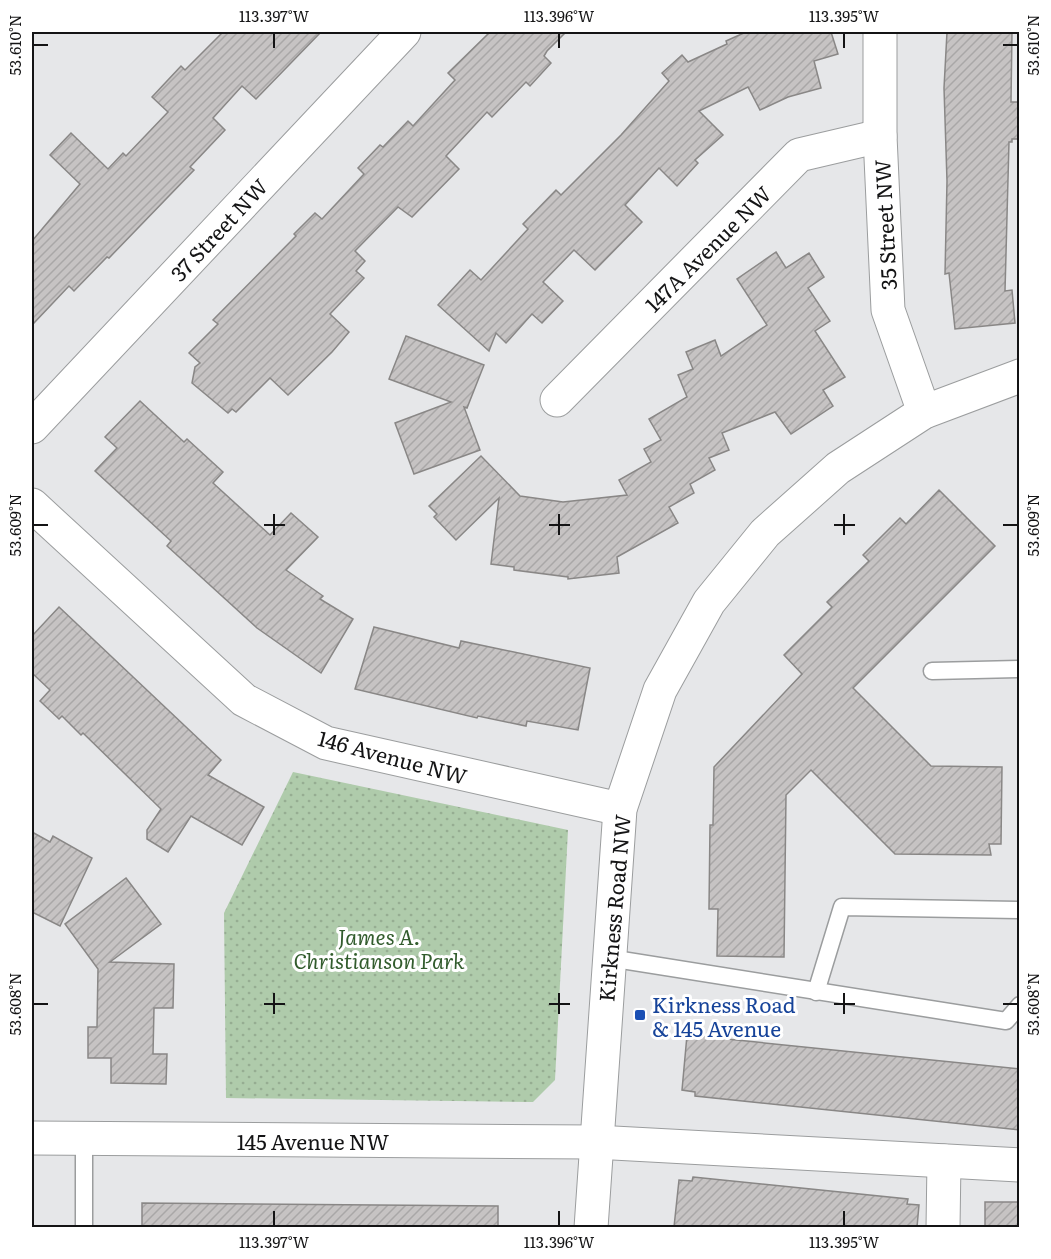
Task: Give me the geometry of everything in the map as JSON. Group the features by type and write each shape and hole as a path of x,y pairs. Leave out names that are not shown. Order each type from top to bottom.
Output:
{"street":[{"name":"37 Street NW","path":"32,427 404,32"},
{"name":"35 Street NW","path":"880,32 880,136 888,310 924,412"},
{"name":"147A Avenue NW","path":"557,400 799,155 880,136"},
{"name":"Kirkness Road NW","path":"591,1227 595,1142 620,809 660,690 709,602 765,533 830,475 924,412 1020,376"},
{"name":"146 Avenue NW","path":"32,505 244,700 326,743 620,809"},
{"name":"145 Avenue NW","path":"32,1138 595,1142 1020,1165"},
{"path":"943,1227 944,1161"}],"lane":[{"path":"932,671 1020,669"},
{"path":"816,992 842,907 1020,910"},
{"path":"609,958 1006,1021 1020,1005"},
{"path":"84,1139 84,1227"}],"green space":[{"name":"James A. Christianson Park","path":"293,772 568,830 555,1080 533,1102 226,1098 224,913"}],"building":[{"path":"223,32 321,32 256,99 242,86 213,118 225,130 190,167 194,170 109,258 107,257 74,291 69,286 32,325 32,241 80,184 50,155 71,133 108,169 123,153 126,156 168,112 152,97 181,66 185,70"},
{"path":"490,32 566,32 547,51 544,56 551,63 530,86 526,82 492,117 487,112 446,156 459,169 412,217 398,207 355,251 365,261 356,271 364,278 330,314 349,332 332,352 288,395 270,378 236,412 232,409 228,413 192,383 195,367 200,363 189,353 218,324 213,320 296,236 294,234 315,213 322,219 364,174 358,168 380,145 383,147 408,121 413,126 455,80 448,73"},
{"path":"746,32 831,32 838,54 814,61 821,88 788,97 760,110 748,87 699,111 723,135 695,160 698,163 677,186 659,168 625,205 642,222 595,270 574,250 543,282 563,301 542,323 532,314 506,343 496,333 489,351 438,305 470,270 481,280 528,229 523,224 556,190 561,195 621,135 669,81 662,73 682,55 688,62 727,44 726,41"},
{"path":"947,32 1012,32 1011,102 1020,102 1020,139 1012,139 1012,142 1009,142 1005,291 1012,290 1015,323 955,329 949,273 945,274 947,181 944,88"},
{"path":"776,252 786,268 809,253 824,277 808,288 830,321 815,331 845,377 823,390 833,406 791,434 775,412 722,433 729,450 709,458 715,470 690,484 694,493 669,507 678,523 617,557 619,573 568,579 568,577 514,570 514,567 491,564 499,498 456,540 434,517 437,514 429,506 481,456 520,496 563,502 627,495 619,480 651,462 644,449 661,440 649,419 687,397 678,375 693,369 686,352 715,340 721,356 767,325 737,279"},
{"path":"406,336 484,365 467,408 464,407 480,450 414,474 395,423 451,402 389,379"},
{"path":"140,401 184,442 187,439 223,472 213,483 270,535 291,513 318,537 286,570 323,596 320,599 353,619 321,673 257,628 167,546 171,541 95,471 117,448 105,437"},
{"path":"939,490 995,546 853,688 931,766 1002,767 1001,844 989,844 991,855 895,854 811,770 786,795 784,957 717,956 718,909 709,909 710,825 713,825 714,767 802,674 784,655 832,607 827,602 869,561 863,555 900,518 906,524"},
{"path":"59,607 221,760 208,775 264,807 242,845 191,816 168,852 147,839 147,830 161,809 83,733 81,735 62,716 59,719 40,701 50,690 32,673 32,636"},
{"path":"374,627 459,648 461,641 590,668 578,730 527,721 526,726 478,716 477,718 355,689"},
{"path":"32,832 50,842 53,836 92,858 60,926 32,912"},
{"path":"126,878 161,924 110,962 174,964 173,1008 154,1008 153,1054 167,1054 166,1084 111,1083 111,1058 88,1058 88,1027 97,1027 98,969 65,924"},
{"path":"687,1035 1020,1069 1020,1130 695,1096 695,1092 682,1090"},
{"path":"693,1177 908,1199 907,1204 919,1205 917,1227 674,1227 679,1180 692,1181"},
{"path":"985,1202 1020,1202 1020,1227 985,1227"},
{"path":"142,1203 498,1206 498,1227 142,1227"}],"place":[{"name":"Kirkness Road & 145 Avenue","path":"640,1015"}]}
